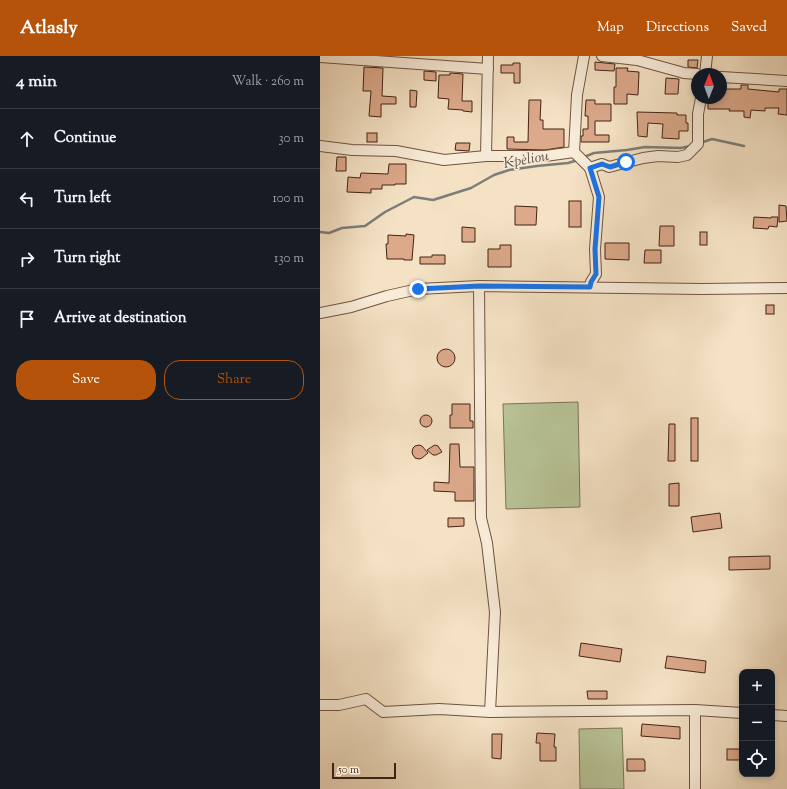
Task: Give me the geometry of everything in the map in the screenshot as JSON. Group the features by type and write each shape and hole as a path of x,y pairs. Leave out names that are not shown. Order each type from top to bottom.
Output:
{"street":[{"path":"486,156 488,56"},
{"path":"584,56 577,95 576,154 588,166 599,197 595,249 596,274 590,287"},
{"path":"602,56 637,60 691,74"},
{"path":"706,68 707,56"},
{"path":"320,57 488,69"},
{"path":"727,77 787,82"},
{"path":"588,166 602,164 610,167 643,158 658,156 678,157 687,155 698,144 698,114 700,104"},
{"path":"320,146 352,150 396,152 444,160 486,156 545,156 576,154"},
{"path":"479,286 480,518 487,543 495,612 490,712"},
{"path":"320,313 351,307 387,296 418,289 479,286 787,288"},
{"path":"320,705 339,706 366,699 383,712 439,709 490,712 695,710 739,713"},
{"path":"695,710 695,789"},
{"path":"775,715 787,716"}],"green space":[{"path":"578,402 580,507 506,509 503,404"},
{"path":"622,728 624,789 580,789 579,729"}],"building":[{"path":"688,60 698,60 697,68 688,67"},
{"path":"595,62 615,64 614,71 595,70"},
{"path":"513,63 520,63 520,83 514,83 514,73 501,73 501,65 513,65"},
{"path":"364,67 383,68 382,96 396,97 396,104 381,104 381,117 369,116 371,91 363,91"},
{"path":"616,68 628,68 627,71 639,72 638,95 627,94 627,104 614,104"},
{"path":"424,71 436,72 436,81 424,80"},
{"path":"450,73 463,74 462,101 472,101 472,112 448,109 449,99 438,98 439,75 450,75"},
{"path":"666,78 679,79 678,94 665,94"},
{"path":"741,85 748,85 748,89 779,92 779,89 787,89 787,115 778,114 779,108 765,108 765,111 751,110 750,118 744,117 744,111 729,111 730,109 708,109 708,104 727,104 727,89 741,89"},
{"path":"410,90 417,91 416,107 410,107"},
{"path":"529,100 541,100 540,120 543,120 543,129 564,129 564,147 545,150 507,149 507,137 514,137 514,142 528,142"},
{"path":"586,100 595,100 595,104 611,104 611,121 595,121 595,135 609,135 609,142 581,142 583,129 588,129 588,116 585,116"},
{"path":"637,112 677,113 677,115 686,115 688,131 679,131 679,139 662,138 663,124 648,123 647,137 638,136"},
{"path":"367,133 377,133 377,142 367,142"},
{"path":"456,143 470,143 469,151 455,150"},
{"path":"337,157 346,157 346,171 336,171"},
{"path":"389,164 406,164 406,184 382,185 382,189 371,189 371,193 347,192 348,177 360,178 361,173 388,174"},
{"path":"569,201 581,201 581,227 569,227"},
{"path":"779,205 786,206 787,221 779,222"},
{"path":"515,206 537,207 536,225 515,225"},
{"path":"754,217 778,217 777,227 769,226 768,229 753,228"},
{"path":"660,226 674,226 674,246 659,246"},
{"path":"462,227 475,228 475,242 462,242"},
{"path":"700,232 707,232 707,245 700,245"},
{"path":"406,234 414,235 412,260 387,259 386,244 388,244 388,235 406,236"},
{"path":"605,243 629,243 629,260 605,259"},
{"path":"500,245 511,245 511,267 488,267 488,249 500,249"},
{"path":"645,250 661,250 661,263 644,263"},
{"path":"432,255 445,255 445,264 420,264 420,257 432,257"},
{"path":"766,305 774,305 774,314 766,314"},
{"path":"446,349 452,352 455,358 452,364 446,367 440,364 437,358 440,352"},
{"path":"452,404 470,404 470,421 473,421 473,428 450,428"},
{"path":"424,415 428,415 432,421 428,427 424,427 420,423 420,419"},
{"path":"691,418 698,418 698,461 691,461"},
{"path":"669,424 675,424 675,461 668,461"},
{"path":"450,444 459,444 460,467 474,467 474,501 455,501 455,492 434,491 434,482 449,483"},
{"path":"435,445 438,446 442,452 433,455 427,450"},
{"path":"415,446 422,446 428,453 419,459 415,458 412,452"},
{"path":"679,483 679,506 669,506 669,484"},
{"path":"720,513 722,528 693,532 691,517"},
{"path":"448,518 464,518 464,526 448,527"},
{"path":"770,556 770,569 729,570 729,557"},
{"path":"581,643 622,649 620,662 579,656"},
{"path":"667,656 706,661 705,673 665,668"},
{"path":"587,691 607,691 607,699 588,699"},
{"path":"642,724 680,727 680,739 641,736"},
{"path":"537,733 555,734 554,747 556,747 556,761 540,761 540,743 536,743"},
{"path":"492,734 502,734 501,759 492,758"},
{"path":"727,749 739,749 739,760 727,760"},
{"path":"627,759 644,759 645,771 627,771"}],"waterway":[{"name":"Kpèliou","path":"700,143 712,139 744,146"},
{"name":"Kpèliou","path":"584,157 594,153 645,147 681,148 690,146"},
{"name":"Kpèliou","path":"320,232 329,233 342,228 365,226 385,212 414,197 433,200 471,188 494,175 509,170 568,163 578,160"}],"route":[{"path":"418,289 479,286 590,287 596,274 595,249 599,197 590,168 602,164 610,167 626,162"}]}
